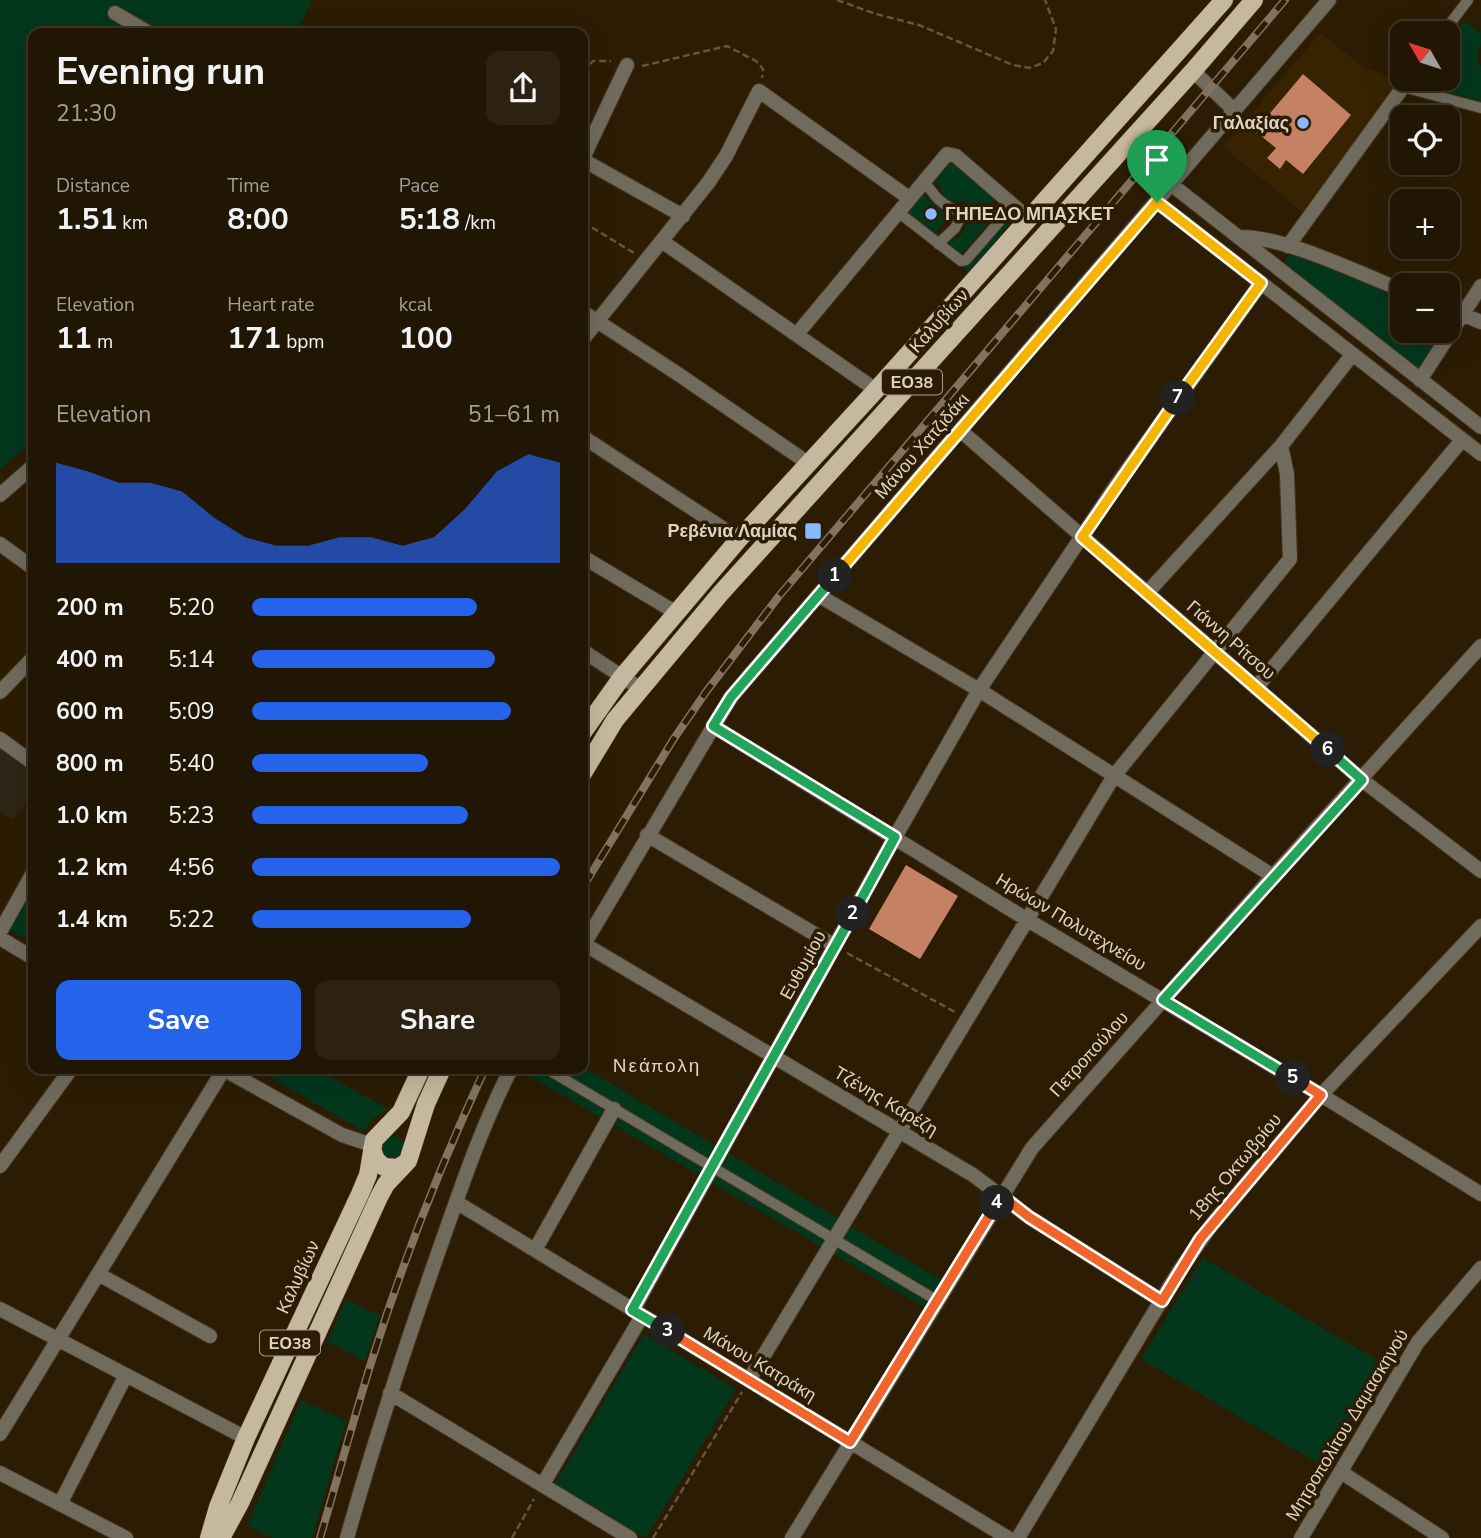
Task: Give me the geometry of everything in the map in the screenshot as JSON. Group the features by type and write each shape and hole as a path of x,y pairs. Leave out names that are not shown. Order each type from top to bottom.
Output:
{"main road":[{"name":"Καλυβίων","path":"588,725 622,677 739,539 876,390 1224,0"},
{"name":"Καλυβίων","path":"588,765 604,736 640,689 720,594 1193,71 1254,0"},
{"name":"Καλυβίων","path":"209,1538 218,1507 246,1438 368,1175 376,1141 403,1108 419,1074"},
{"name":"ΕΟ38","path":"221,1538 240,1503 379,1197 409,1156 426,1104 440,1074"},
{"path":"391,1128 402,1131 408,1137 409,1156 398,1168 384,1167 376,1160 376,1141 391,1128"}],"street":[{"name":"Μάνου Χατζιδάκι","path":"588,936 731,697 1329,0"},
{"path":"1452,21 1468,0"},
{"path":"115,13 140,28"},
{"path":"588,148 627,65"},
{"path":"1193,71 1235,111"},
{"path":"588,333 648,261 717,170 759,91 909,198"},
{"path":"1288,246 1400,91"},
{"path":"1430,91 1481,108"},
{"path":"797,334 947,154 956,156 1029,219"},
{"path":"588,162 682,216"},
{"path":"898,212 961,261 966,260 999,222 1000,215 993,211 954,211 923,182"},
{"path":"1172,185 1481,427"},
{"path":"1157,202 1481,454"},
{"path":"938,244 955,229 963,213"},
{"path":"1239,237 1252,236 1288,246 1390,285"},
{"path":"663,242 876,390"},
{"name":"Ευθυμίου","path":"543,1484 637,1313 713,1166 979,690 1156,429 1261,283"},
{"path":"1420,380 1481,286"},
{"path":"1460,314 1481,322"},
{"path":"588,315 808,463"},
{"path":"1147,593 1281,446 1353,355"},
{"name":"Γιάννη Ρίτσου","path":"961,431 1362,780 1481,872"},
{"path":"588,440 739,539"},
{"path":"1256,688 1462,440"},
{"path":"749,1380 1114,776 1290,559 1287,474 1281,446"},
{"path":"0,495 28,470"},
{"path":"0,544 28,564"},
{"path":"588,560 676,612"},
{"path":"818,596 979,690 1273,876"},
{"name":"Πετροπούλου","path":"792,1538 1026,1157 1044,1133 1481,646"},
{"path":"588,654 640,689"},
{"path":"0,692 28,663"},
{"name":"Ηρώων Πολυτεχνείου","path":"713,726 1481,1194"},
{"path":"0,739 28,759"},
{"path":"647,835 835,946"},
{"path":"0,932 28,882"},
{"name":"18ης Οκτωβρίου","path":"1018,1538 1200,1239 1321,1095 1481,926"},
{"path":"0,939 28,955"},
{"name":"Τζένης Καρέζη","path":"588,948 973,1175 1029,1217 1162,1301"},
{"path":"0,1166 67,1074"},
{"path":"0,1434 221,1074"},
{"path":"233,1074 342,1135 376,1141"},
{"path":"347,1538 390,1393 456,1202 509,1074"},
{"path":"555,1074 938,1301"},
{"path":"535,1250 614,1109"},
{"name":"Μάνου Κατράκη","path":"456,1202 1008,1538"},
{"name":"Μητροπολίτου Δαμασκηνού","path":"1301,1538 1418,1342 1481,1268"},
{"path":"98,1274 211,1336"},
{"path":"0,1308 246,1438"},
{"path":"60,1504 126,1375"},
{"path":"390,1393 630,1538"},
{"path":"1341,1472 1442,1538"},
{"path":"0,1474 126,1538"}],"path":[{"path":"837,0 919,25 1013,65 1030,68 1043,63 1053,51 1056,29 1045,0"},
{"path":"588,66 593,61 601,60 644,66 727,46 761,65 763,74 759,91"},
{"path":"588,225 648,261"},
{"path":"835,946 966,1018"},
{"path":"653,1538 749,1380"},
{"path":"512,1538 543,1484"}],"shaded area":[{"path":"1320,33 1362,66 1390,77 1391,91 1302,212 1223,147"},
{"path":"0,748 28,768 28,800 13,820 0,811"}],"green space":[{"path":"0,0 312,0 299,28 28,28 28,445 0,470"},
{"path":"1465,21 1481,33 1477,61 1481,66 1481,101 1442,91 1460,91 1460,27"},
{"path":"952,161 996,199 981,207 965,201 950,203 942,196 940,185 933,182"},
{"name":"ΓΗΠΕΔΟ ΜΠΑΣΚΕΤ","path":"924,192 926,198 949,216 936,231 941,235 940,239 906,214"},
{"path":"1015,209 1019,213 969,273 964,269"},
{"path":"976,216 984,217 987,224 964,251 957,253 946,245 947,241 960,236 969,220"},
{"path":"1290,254 1390,293 1390,343 1438,343 1421,370 1289,268 1285,261"},
{"path":"23,906 28,908 28,940 10,930"},
{"path":"588,1070 946,1283 929,1310 530,1076 588,1074"},
{"path":"265,1074 325,1074 388,1109 372,1120 363,1131"},
{"path":"393,1136 402,1139 405,1148 402,1157 393,1160 384,1157 381,1148 384,1139"},
{"path":"1203,1258 1387,1366 1325,1467 1141,1359"},
{"path":"346,1300 380,1315 365,1361 327,1342"},
{"path":"644,1334 736,1389 646,1538 555,1484"},
{"path":"301,1400 346,1421 312,1538 273,1538 247,1526"}],"building":[{"name":"Γαλαξίας","path":"1303,74 1351,115 1303,174 1286,160 1280,169 1267,158 1276,148 1255,131"},
{"path":"906,865 958,896 920,959 869,929"}],"railway":[{"path":"588,879 673,740 779,596 1285,0"},
{"path":"320,1538 364,1385 396,1288 438,1177 483,1074"}],"place":[{"name":"Γαλαξίας","path":"1303,123"},
{"name":"ΓΗΠΕΔΟ ΜΠΑΣΚΕΤ","path":"931,214"},
{"name":"Ρεβένια Λαμίας","path":"813,531"}],"district":[{"name":"Νεάπολη","path":"657,1065"}],"route":[{"path":"1157,202 1261,283 1082,537 1362,780 1163,1000 1321,1095 1200,1239 1162,1301 1029,1217 1002,1196 850,1442 632,1310 895,837 713,726 743,682 1157,202"}]}
